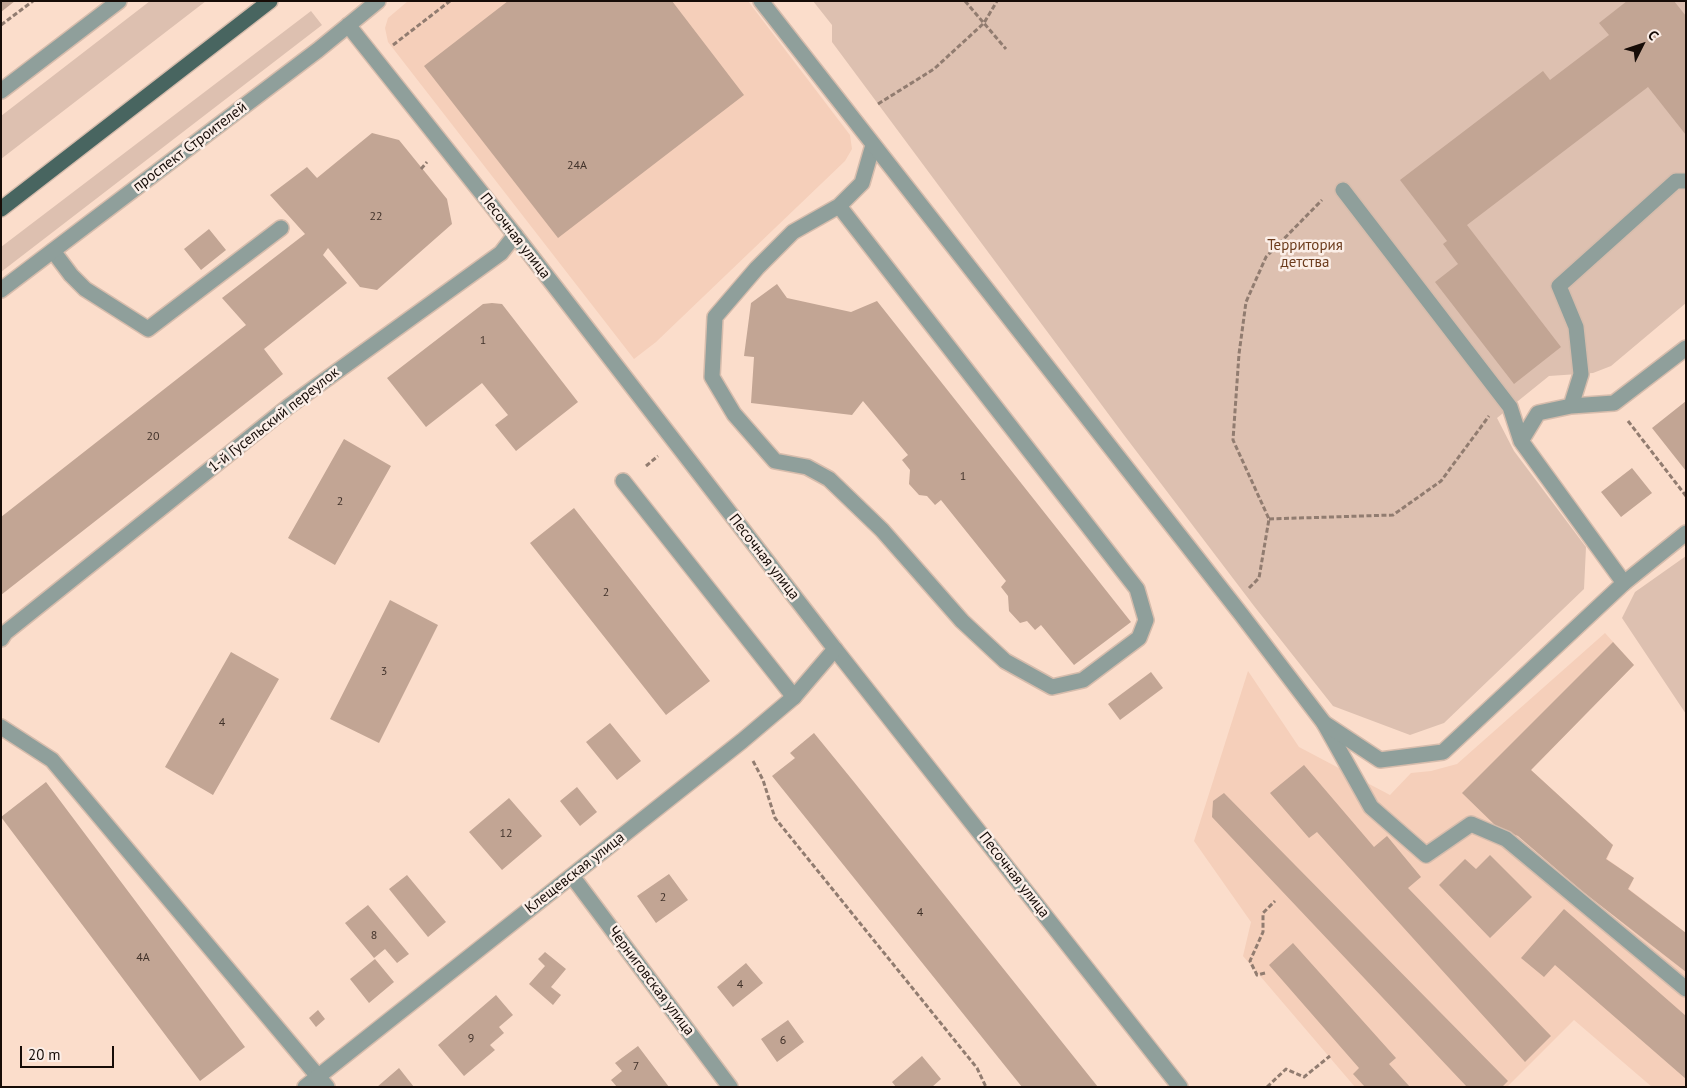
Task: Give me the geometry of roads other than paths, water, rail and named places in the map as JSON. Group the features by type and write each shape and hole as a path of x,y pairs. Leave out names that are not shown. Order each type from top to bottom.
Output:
{"main road":[{"path":"1,209 270,1"}],"street":[{"path":"1,92 118,1"},
{"name":"проспект Строителей","path":"1,290 318,50 378,1"},
{"path":"761,1 1241,614 1324,723 1371,807 1426,854 1471,824 1506,839 1686,989"},
{"name":"Песочная улица","path":"348,25 515,235 835,649 1180,1087"},
{"path":"839,206 1137,588 1146,620 1139,638 1083,680 1052,687 1006,661 962,621 882,530 829,479 807,467 775,461 734,414 712,377 715,317 756,268 793,232 839,206 862,183 873,145"},
{"path":"1571,406 1580,374 1580,365 1576,327 1559,286 1676,181 1686,181"},
{"path":"1343,190 1510,407 1521,441 1624,583"},
{"path":"52,251 71,276 85,290 148,329 281,228"},
{"name":"1-й Гусельский переулок","path":"1,639 288,406 501,253 515,235"},
{"path":"1521,441 1538,413 1571,406 1614,403 1686,348"},
{"path":"623,481 794,697"},
{"path":"1324,723 1380,760 1443,752 1624,583 1686,533"},
{"name":"Клещевская улица","path":"305,1087 323,1081 572,876 742,741 794,697 835,649"},
{"path":"1,727 52,760 323,1081"},
{"name":"Черниговская улица","path":"572,876 730,1087"}],"park label":[{"name":"Территория детства","path":"1305,254"}]}
